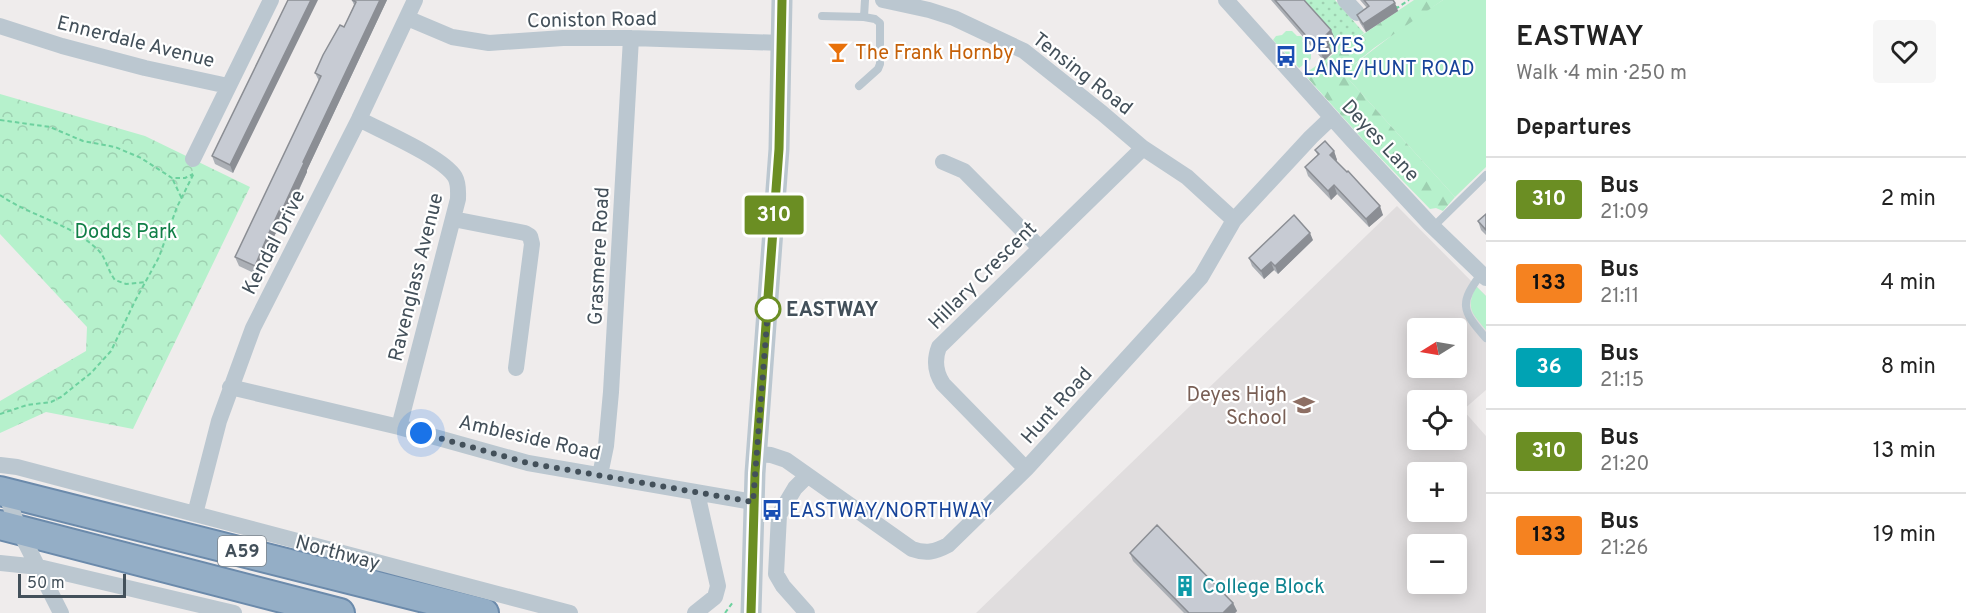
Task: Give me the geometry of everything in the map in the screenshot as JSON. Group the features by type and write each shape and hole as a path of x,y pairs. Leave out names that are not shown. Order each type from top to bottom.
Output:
{"highway":[{"path":"2,487 14,502 34,514 132,542 179,572"},
{"name":"Northway","path":"2,487 484,613"},
{"name":"A59","path":"10,528 340,613"}],"street":[{"path":"193,159 271,0"},
{"name":"Kendal Drive","path":"195,513 219,421 253,328 359,119 415,0"},
{"path":"751,613 753,502 779,149 782,0"},
{"name":"Tensing Road","path":"883,0 954,18 1024,51 1143,148 1187,177 1234,220"},
{"name":"Deyes Lane","path":"1226,0 1331,118 1433,227 1484,275"},
{"path":"1345,0 1357,13"},
{"name":"Coniston Road","path":"407,18 452,37 499,44 563,38 782,43"},
{"name":"Ennerdale Avenue","path":"0,26 62,46 228,86"},
{"name":"Grasmere Road","path":"600,475 606,446 611,392 631,38"},
{"name":"Hunt Road","path":"757,454 771,455 786,460 912,549 931,553 948,545 1026,470 1201,277 1234,220 1331,118"},
{"name":"Ravenglass Avenue","path":"359,119 438,160 451,171 458,187 458,200 399,427"},
{"name":"Hillary Crescent","path":"1026,470 943,384 938,376 936,355 939,347 1143,148"},
{"path":"943,162 964,171 1040,248"},
{"path":"453,219 525,233 530,236 532,244 516,368"},
{"name":"Ambleside Road","path":"230,387 399,427 528,463 753,502"},
{"name":"Northway","path":"0,465 17,467 195,513 570,613"},
{"path":"807,476 795,488 779,515 776,574 783,586 807,613"},
{"path":"2,487 10,528 39,567 61,613"},
{"path":"695,613 715,597 718,586 697,493"},
{"path":"0,563 39,567 234,613"}],"lane":[{"path":"864,17 865,0"},
{"path":"822,15 875,18 880,23 880,64 878,69 859,86"},
{"path":"1433,227 1486,175"},
{"path":"1484,275 1466,296 1466,303 1467,314 1486,338"}],"path":[{"path":"1386,2 1391,0 1397,8 1408,0"},
{"path":"0,120 50,127 83,141 115,147 141,158 172,178 182,199"},
{"path":"0,414 27,405 51,402 61,397 90,373 111,351 159,257 177,207 195,172 185,178 172,178"},
{"path":"0,195 74,232 88,242 100,252 115,280 126,284 146,282"},
{"path":"725,613 737,594"}],"shaded area":[{"name":"Deyes High School","path":"1397,206 1486,296 1486,390 1467,407 1467,390 1407,390 1407,450 1467,450 1467,415 1486,436 1486,613 976,613"}],"green space":[{"path":"1295,0 1335,0 1364,33 1333,54 1325,46 1334,37"},
{"path":"1414,0 1443,0 1374,48 1343,73 1455,197 1443,211 1436,208 1430,209 1304,74"},
{"path":"1443,0 1486,0 1486,167 1455,197 1343,73 1408,23"},
{"path":"1286,31 1292,31 1297,36 1301,36 1311,53 1311,59 1299,68 1273,40"},
{"name":"Dodds Park","path":"0,94 145,136 250,187 133,429 46,412 0,433 0,401 86,351 87,327 0,234"},
{"path":"1476,286 1486,296 1486,330 1472,310 1471,300"}],"building":[{"path":"288,0 311,0 230,165 212,156"},
{"path":"352,0 380,0 255,266 235,257 321,76 315,73 323,55 340,25 344,27 356,2"},
{"path":"1275,0 1304,0 1331,30 1323,38 1329,45 1321,53"},
{"path":"1364,0 1393,0 1395,3 1363,24 1357,15 1369,6"},
{"path":"1325,141 1334,151 1330,155 1380,206 1366,219 1334,185 1328,191 1305,167 1319,154 1315,150"},
{"path":"1486,214 1486,230 1478,221"},
{"path":"1294,215 1310,233 1275,266 1271,262 1261,271 1249,258"},
{"name":"College Block","path":"1157,525 1233,603 1223,613 1189,613 1130,553"}],"bus line":[{"name":"310","path":"751,613 753,502 779,149 782,0"}],"place":[{"name":"The Frank Hornby","path":"838,52"},
{"name":"DEYES LANE/HUNT ROAD","path":"1286,56"},
{"name":"EASTWAY","path":"768,309"},
{"name":"Deyes High School","path":"1304,405"},
{"name":"EASTWAY/NORTHWAY","path":"772,510"},
{"name":"College Block","path":"1185,586"}],"route":[{"path":"421,433 528,463 753,502 768,309"}]}
